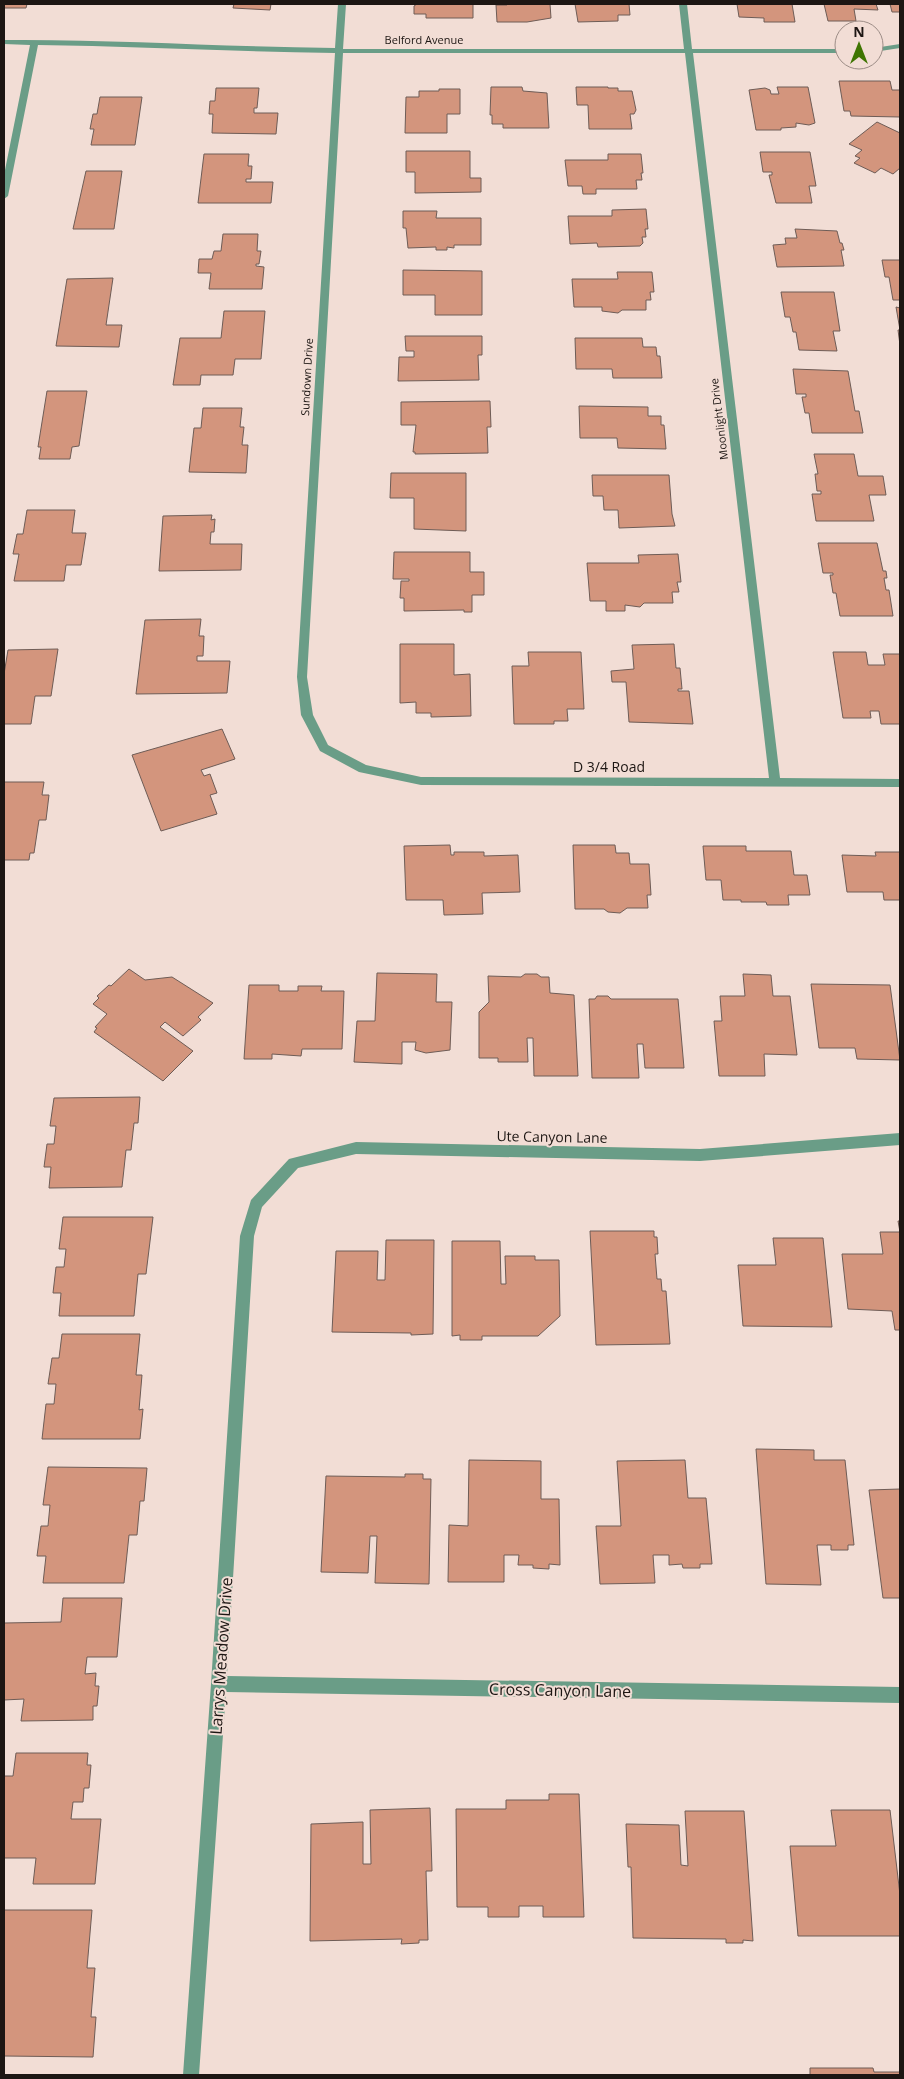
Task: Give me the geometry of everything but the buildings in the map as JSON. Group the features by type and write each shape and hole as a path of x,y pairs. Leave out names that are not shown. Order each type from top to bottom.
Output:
{"street":[{"name":"Sundown Drive","path":"324,748 307,715 302,676 342,4"},
{"name":"Moonlight Drive","path":"683,4 774,783"},
{"name":"Belford Avenue","path":"4,42 126,43 252,50 340,51 834,51"},
{"path":"4,196 34,43"},
{"path":"884,48 900,46"},
{"name":"D 3/4 Road","path":"324,748 363,769 421,781 900,783"},
{"name":"Ute Canyon Lane","path":"247,1236 256,1204 294,1163 356,1148 700,1155 900,1139"},
{"name":"Larrys Meadow Drive","path":"191,2075 219,1684 247,1236"},
{"name":"Cross Canyon Lane","path":"219,1684 900,1695"}]}
